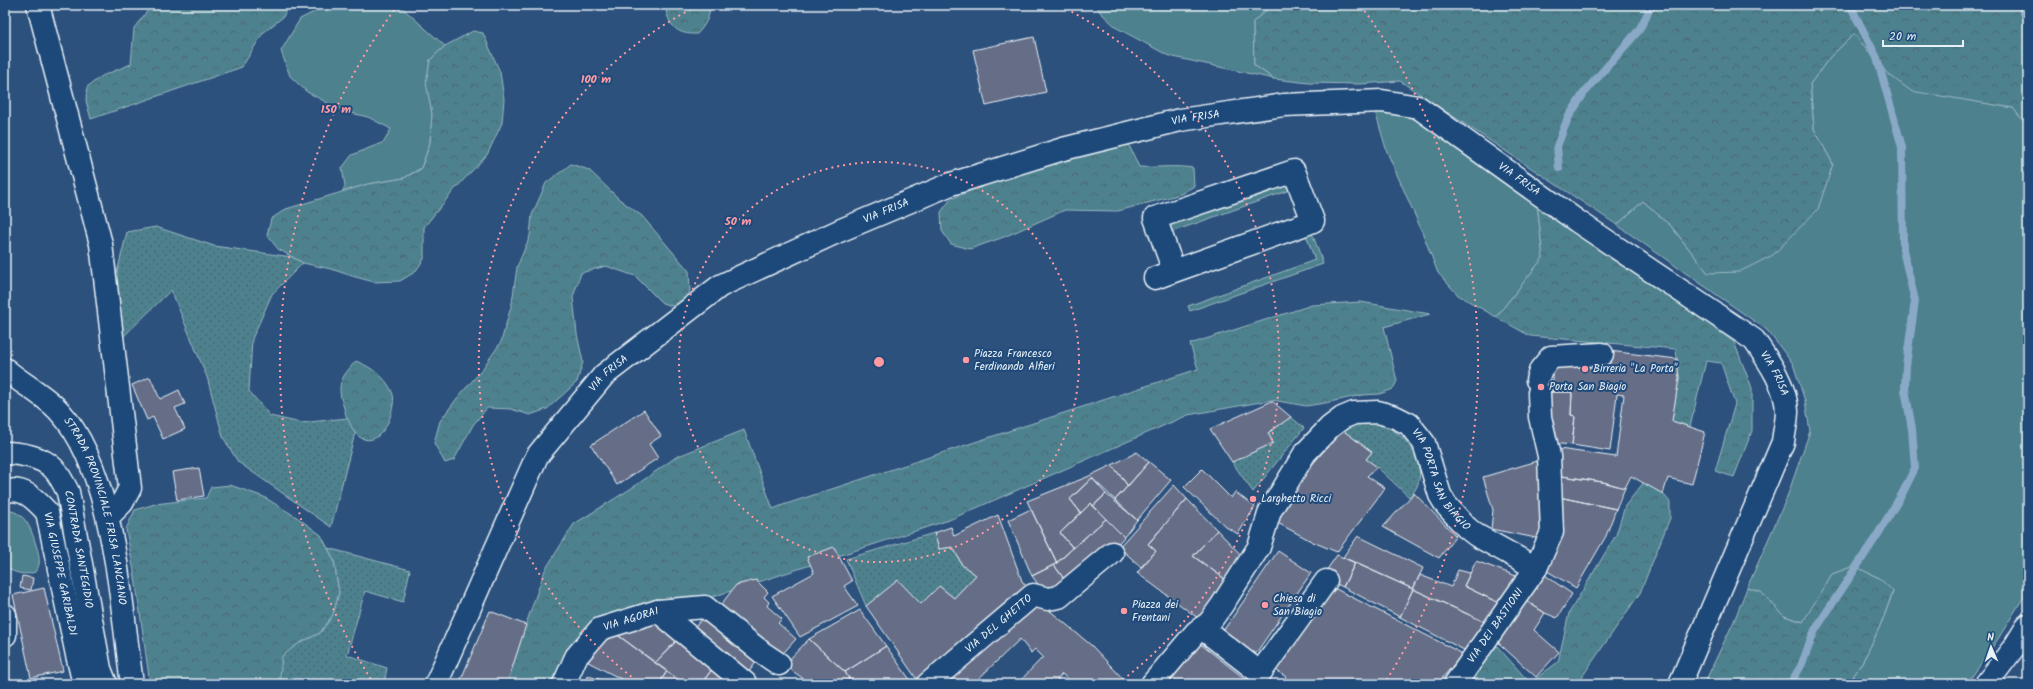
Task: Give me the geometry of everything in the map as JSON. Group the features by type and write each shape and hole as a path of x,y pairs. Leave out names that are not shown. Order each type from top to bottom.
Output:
{"street":[{"path":"38,5 101,244 130,488 122,503 108,517"},
{"name":"VIA FRISA","path":"436,684 537,456 604,375 720,286 839,231 950,184 1063,149 1180,120 1284,105 1382,101 1418,108 1577,221 1754,340 1769,361 1780,383 1787,411 1783,442 1680,684"},
{"path":"1294,171 1313,221 1165,275 1155,218 1294,171"},
{"name":"VIA DEI BASTIONI","path":"1456,684 1536,568 1552,532 1550,456 1540,417 1538,387 1541,369 1551,357 1602,354"},
{"name":"STRADA PROVINCIALE FRISA LANCIANO","path":"5,369 60,411 78,435 90,462 108,517 132,684"},
{"name":"VIA PORTA SAN BIAGIO","path":"1206,626 1259,547 1270,512 1305,453 1330,427 1342,418 1354,413 1378,412 1395,416 1409,424 1424,443 1440,495 1446,505 1467,528 1536,568"},
{"name":"CONTRADA SANT'EGIDIO","path":"5,453 20,454 43,461 53,468 68,492 100,669 106,684"},
{"name":"VIA GIUSEPPE GARIBALDI","path":"5,492 10,490 23,492 36,500 47,512 76,655 84,684"},
{"name":"VIA DEL GHETTO","path":"928,684 1033,595 1048,599 1059,597 1112,553"},
{"path":"1152,684 1196,632 1206,626 1260,673 1326,581"},
{"name":"VIA AGORAI","path":"564,684 576,657 600,629 658,611 705,607 772,659 744,684"},
{"path":"658,611 744,684"},
{"path":"5,615 5,635"},
{"path":"1986,684 2028,625"}],"green space":[{"path":"152,5 289,5 283,17 263,33 242,67 91,119 86,101 87,87 102,76 131,64 134,28"},
{"path":"328,5 399,5 445,46 430,60 427,83 432,114 430,143 421,168 404,178 368,184 342,192 345,186 342,168 352,155 384,142 391,129 368,117 343,111 307,92 290,76 281,51 300,19"},
{"path":"665,5 710,5 709,13 702,28 697,34 690,34 678,31 674,27 668,18"},
{"path":"1096,5 1272,5 1253,22 1254,65 1274,79 1169,56 1117,28 1100,12"},
{"path":"1272,5 2028,5 2028,127 2013,108 1911,91 1888,74 1854,34 1830,57 1810,84 1814,129 1833,164 1818,209 1773,255 1739,272 1708,273 1671,226 1643,201 1617,225 1400,81 1360,84 1309,83 1274,79 1254,65 1253,22"},
{"path":"473,31 483,33 500,72 504,99 502,123 487,155 455,189 424,227 424,259 415,272 400,281 374,282 331,269 303,263 278,249 267,235 271,219 286,209 368,184 404,178 421,169 430,143 432,114 426,83 430,60 445,46"},
{"path":"1854,34 1888,74 1967,100 2013,108 2028,127 2028,590 1998,639 1967,684 1848,684 1874,640 1893,592 1879,578 1854,566 1832,574 1804,622 1784,616 1761,592 1747,588 1787,497 1810,431 1805,401 1793,364 1767,330 1617,225 1643,201 1671,226 1708,273 1833,164 1814,129 1810,84 1830,57"},
{"path":"1374,108 1399,113 1426,124 1537,202 1543,258 1496,317 1458,295 1438,273 1421,229 1387,152"},
{"path":"1128,143 1139,167 1193,168 1194,186 1181,194 1118,211 1065,210 1004,237 970,249 951,244 942,231 941,212 951,199 979,187 1045,166"},
{"path":"571,164 589,170 619,199 642,216 689,271 690,291 676,307 662,303 635,276 606,266 581,273 573,297 577,334 583,362 577,382 547,409 530,415 511,409 487,408 473,425 454,460 445,463 434,443 440,421 458,397 481,371 501,342 512,303 517,267 530,236 532,215 546,183"},
{"path":"1292,175 1323,264 1190,311 1188,306 1315,260 1290,190 1163,235 1158,223"},
{"path":"1537,202 1734,342 1752,388 1752,431 1734,477 1715,471 1735,404 1721,363 1706,361 1690,427 1672,421 1679,378 1676,349 1530,336 1496,317 1543,258"},
{"path":"156,227 214,246 292,257 303,263 272,294 252,339 249,391 270,416 301,423 347,418 355,433 331,527 238,462 223,437 207,377 171,290 121,339 112,293 127,232"},
{"path":"1361,302 1430,314 1384,327 1397,381 1393,389 1380,394 1362,395 1306,406 1272,400 1188,415 949,520 577,641 550,684 507,684 545,570 574,524 635,486 676,457 744,430 773,509 1198,369 1190,344 1312,305"},
{"path":"356,361 372,369 382,377 392,392 394,401 390,417 384,430 374,439 368,440 362,438 351,428 340,393 343,377"},
{"path":"1291,417 1304,428 1253,492 1232,462 1273,443 1268,433"},
{"path":"1370,422 1382,425 1394,431 1402,437 1414,453 1418,462 1419,480 1416,489 1409,497 1377,467 1366,459 1372,452 1341,429 1355,423"},
{"path":"1644,482 1657,487 1670,502 1670,518 1640,593 1577,684 1466,684 1497,646 1530,683 1558,662 1569,613 1616,535 1625,506"},
{"path":"230,485 264,497 298,518 321,535 334,560 339,593 333,615 320,633 298,644 280,677 281,684 150,684 135,577 126,529 135,510 155,504 206,498 211,487"},
{"path":"5,510 18,514 29,527 39,557 39,565 35,572 27,574 19,573 5,566"},
{"path":"934,533 939,549 953,547 962,565 976,575 954,598 939,586 921,604 866,606 846,559"},
{"path":"328,548 410,570 403,602 365,591 347,655 387,668 384,684 281,684 280,677 282,656 298,644 320,633 333,615 339,593 334,560"},
{"path":"1854,566 1879,578 1893,591 1874,639 1848,684 1704,684 1734,621 1747,588 1761,592 1784,616 1803,622 1832,574"}],"building":[{"path":"1034,37 1046,92 986,106 973,50"},
{"path":"1609,351 1677,359 1679,378 1672,421 1705,432 1692,484 1668,478 1663,494 1631,476 1625,488 1603,482 1555,475 1552,448 1616,457 1624,395 1617,394 1610,451 1572,445 1575,416 1571,415 1572,392 1553,392 1553,364 1608,370"},
{"path":"150,377 160,399 179,390 185,404 175,408 185,429 163,439 153,417 147,420 132,385"},
{"name":"Porta San Biagio","path":"1552,380 1553,392 1539,393 1530,381"},
{"path":"1549,392 1572,392 1571,415 1575,416 1572,445 1551,443"},
{"path":"1272,401 1291,417 1268,433 1273,443 1232,462 1210,429"},
{"path":"644,410 661,436 649,444 658,458 617,485 591,445"},
{"path":"1341,429 1372,452 1366,459 1377,467 1367,476 1385,488 1337,552 1313,542 1274,521 1305,473 1328,446 1326,444"},
{"path":"1137,452 1149,462 1128,486 1112,465"},
{"path":"1541,460 1545,507 1541,539 1491,529 1493,510 1483,477"},
{"path":"1149,462 1171,480 1137,520 1115,500"},
{"path":"1112,465 1128,486 1115,500 1092,478 1070,499 1081,513 1060,533 1073,548 1057,563 1027,501 1087,477"},
{"path":"199,468 204,496 177,500 172,472"},
{"path":"1202,469 1231,498 1235,492 1255,507 1238,534 1226,527 1184,487"},
{"path":"1555,475 1603,482 1625,488 1616,509 1554,496"},
{"path":"1092,478 1106,494 1093,506 1091,503 1081,513 1070,499"},
{"path":"1174,485 1187,499 1148,544 1156,551 1141,567 1119,547"},
{"path":"1414,493 1456,536 1439,558 1383,527"},
{"path":"1106,494 1137,520 1124,537 1093,506"},
{"path":"1554,496 1616,509 1606,536 1576,588 1542,568"},
{"path":"1187,499 1217,530 1193,556 1229,582 1202,621 1137,573 1156,551 1148,544"},
{"path":"1091,503 1106,519 1073,548 1060,533"},
{"path":"1031,509 1057,563 1032,576 1008,520"},
{"path":"998,515 1022,581 1032,594 918,681 866,606 898,580 921,604 939,586 954,598 976,575 962,565 953,547 939,549 934,533 951,527 954,536"},
{"path":"1106,519 1124,537 1117,545 1069,586 1054,565"},
{"path":"1217,530 1245,559 1229,582 1193,556"},
{"path":"1358,536 1423,568 1413,589 1343,557"},
{"path":"834,547 852,581 844,586 858,606 800,637 772,596 814,573 807,557"},
{"name":"Chiesa di San Biagio","path":"1278,551 1311,573 1252,659 1219,637"},
{"path":"1337,555 1355,563 1343,587 1322,577"},
{"path":"1476,561 1519,577 1501,604 1464,586"},
{"path":"1355,563 1413,589 1400,617 1343,587"},
{"path":"1054,565 1069,586 1047,597 1032,576"},
{"path":"1458,570 1470,573 1464,586 1501,604 1487,623 1413,589 1420,575 1451,587"},
{"path":"1542,573 1572,594 1557,618 1545,613 1523,599"},
{"path":"22,576 33,578 31,590 20,588"},
{"path":"756,580 768,592 764,597 769,602 767,606 782,619 778,623 796,639 777,660 717,610 736,585"},
{"path":"1328,585 1463,654 1437,684 1282,684 1286,677 1273,668"},
{"path":"44,588 63,671 31,678 13,595"},
{"path":"1413,589 1487,623 1466,651 1400,617"},
{"path":"1036,599 1092,646 1128,684 1073,684 1062,674 1054,684 1017,684 1043,657 1035,649 1031,653 1020,639 973,684 935,684"},
{"path":"1523,599 1545,613 1534,630 1559,652 1536,677 1492,637"},
{"path":"860,610 886,646 845,672 809,639"},
{"path":"490,611 526,625 507,684 459,684"},
{"path":"707,613 761,655 744,679 690,633"},
{"path":"660,614 683,634 655,663 619,636 628,622"},
{"path":"605,631 619,636 667,671 659,684 631,684 588,662"},
{"path":"683,634 716,664 701,684 684,684 655,663"},
{"path":"809,639 845,672 849,679 843,684 811,684 784,665"},
{"path":"1194,639 1249,682 1248,684 1155,684"},
{"path":"886,646 913,684 853,684 845,672"},
{"path":"716,664 732,678 728,684 701,684"},
{"path":"667,671 684,684 659,684"},
{"path":"588,676 616,684 586,684"}],"waterway":[{"path":"1559,168 1557,146 1568,118 1584,93 1639,30 1652,5"},
{"path":"1790,684 1801,666 1815,630 1878,534 1902,494 1915,468 1912,429 1905,389 1906,365 1915,301 1903,250 1902,147 1877,58 1850,5"},
{"path":"2021,5 2028,23"}],"place":[{"name":"Piazza Francesco Ferdinando Alfieri","path":"966,360"},
{"name":"Birreria \"La Porta\"","path":"1585,369"},
{"name":"Porta San Biagio","path":"1541,387"},
{"name":"Larghetto Ricci","path":"1253,499"},
{"name":"Chiesa di San Biagio","path":"1265,605"},
{"name":"Piazza dei Frentani","path":"1124,611"}]}
